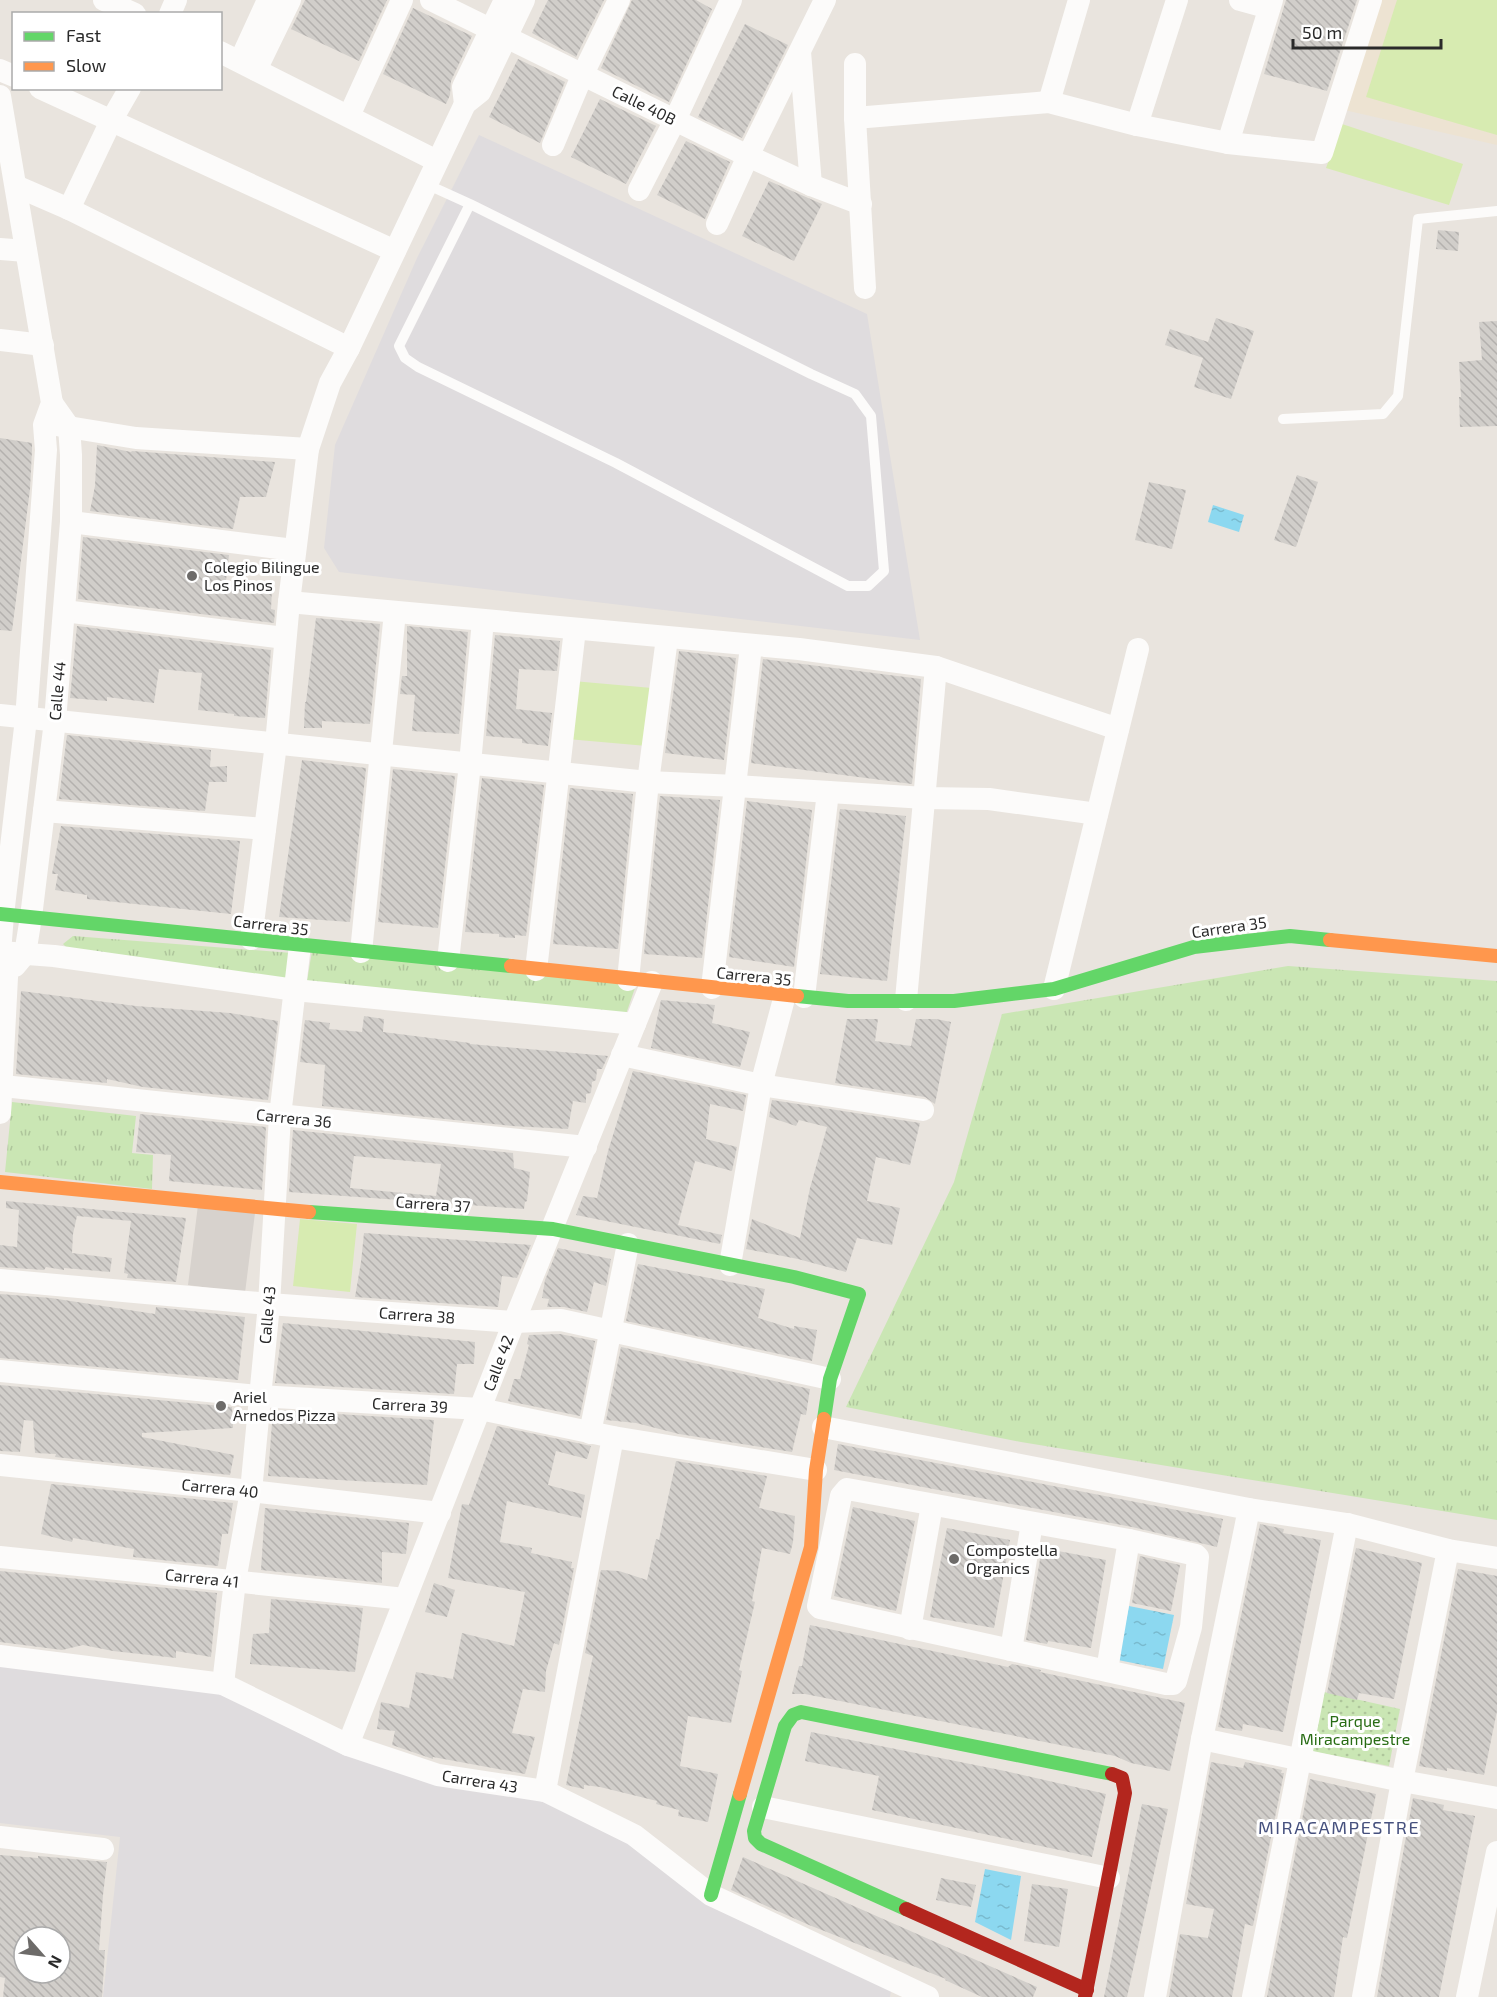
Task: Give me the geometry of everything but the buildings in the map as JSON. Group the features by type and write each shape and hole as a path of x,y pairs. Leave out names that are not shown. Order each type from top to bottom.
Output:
{"street":[{"path":"105,0 131,12"},
{"path":"239,61 268,0"},
{"path":"239,61 290,0"},
{"path":"349,116 402,0"},
{"name":"Calle 40B","path":"431,0 748,156 811,185 861,204"},
{"path":"499,34 505,0"},
{"path":"251,939 276,744 288,602 308,449 330,383 349,348 465,104 463,87 524,0"},
{"path":"553,145 582,76 619,0"},
{"path":"639,190 675,120 731,0"},
{"path":"717,224 825,0"},
{"path":"1049,102 1079,0"},
{"path":"1137,125 1177,0"},
{"path":"1228,142 1271,4 1240,0"},
{"path":"855,118 1049,102 1137,125 1228,142 1322,153 1371,0"},
{"path":"800,52 811,185"},
{"path":"239,61 437,162"},
{"path":"855,64 855,118 865,288"},
{"path":"44,90 395,251"},
{"path":"69,209 111,121 129,90"},
{"name":"Calle 44","path":"0,96 5,157 16,186 52,403 69,427 71,455 70,522 55,722 25,954 7,977"},
{"path":"16,186 69,209 349,348"},
{"path":"0,249 26,251"},
{"path":"0,340 43,345"},
{"name":"Calle 44","path":"0,1113 7,977 0,952 1,914 26,718 46,450 44,424 52,403"},
{"path":"44,424 136,438 308,449"},
{"path":"70,522 294,550"},
{"path":"288,602 751,645 936,667 1118,729"},
{"path":"63,611 285,638"},
{"path":"361,952 395,612"},
{"path":"448,961 483,620"},
{"path":"536,970 575,629"},
{"path":"628,980 648,782 667,638"},
{"path":"712,988 751,645"},
{"path":"1054,989 1138,649"},
{"path":"906,1000 936,667"},
{"path":"0,716 648,782 925,798 989,799 1097,814"},
{"path":"730,1265 760,1085 795,996 828,792"},
{"path":"44,811 265,829"},
{"name":"Carrera 35","path":"1,914 848,1001 954,1001 1054,989 1194,947 1290,936 1497,956"},
{"name":"Calle 43","path":"223,1684 234,1581 251,1491 269,1304 280,1116 300,945"},
{"path":"0,952 54,956 295,990 635,1024"},
{"name":"Calle 42","path":"348,1745 514,1322 652,982"},
{"path":"622,1055 760,1085 923,1110"},
{"name":"Carrera 36","path":"3,1086 586,1148"},
{"name":"Carrera 37","path":"0,1182 274,1209 553,1229 794,1277 859,1294 830,1379"},
{"path":"590,1432 628,1244"},
{"name":"Carrera 38","path":"0,1280 269,1304 514,1322 561,1320 830,1379"},
{"name":"Carrera 39","path":"0,1371 260,1396 480,1409 613,1437 816,1470"},
{"path":"711,1895 811,1547 816,1470 830,1379"},
{"path":"823,1427 1249,1509 1347,1524 1448,1550 1497,1558"},
{"path":"545,1791 613,1437"},
{"name":"Carrera 40","path":"0,1465 440,1513"},
{"path":"847,1489 1032,1523 1129,1540 1198,1557 1191,1627 1176,1681 1173,1684 910,1629 818,1606 841,1496 847,1489"},
{"path":"910,1629 933,1505"},
{"path":"1155,1997 1202,1739 1249,1509"},
{"path":"1011,1650 1032,1523"},
{"path":"1253,1997 1347,1524"},
{"path":"1107,1670 1129,1540"},
{"path":"1363,1997 1402,1781 1448,1550"},
{"name":"Carrera 41","path":"0,1557 405,1599"},
{"path":"1191,1627 1224,1633"},
{"name":"Carrera 43","path":"0,1656 223,1684 348,1745 438,1775 545,1791 634,1834 711,1895 928,1997"},
{"path":"801,1712 1122,1778 1125,1792 1109,1878 1086,1993 761,1844 755,1838 754,1831 785,1726 793,1715 801,1712"},
{"path":"1202,1739 1402,1781 1497,1798"},
{"path":"763,1806 1109,1878"},
{"path":"0,1837 104,1849"},
{"path":"1467,1997 1497,1852"}],"lane":[{"path":"426,184 470,204 855,394 871,416 884,571 868,586 848,586 616,463 418,367 405,358 399,346 470,204"},
{"path":"1283,419 1383,414 1398,396 1418,219 1497,211"}],"shaded area":[{"path":"1374,0 1497,0 1497,145 1340,109"},
{"path":"479,135 867,314 920,640 339,572 324,548 335,445 417,258"},
{"path":"198,1205 255,1213 245,1293 188,1285"},
{"path":"0,1663 227,1681 375,1747 571,1808 721,1889 894,1971 890,1997 103,1997 120,1837 0,1823"}],"green space":[{"path":"1397,0 1497,0 1497,135 1366,97"},
{"path":"1342,124 1463,164 1449,205 1326,168"},
{"path":"573,681 652,688 647,746 567,739"},
{"path":"73,936 292,953 289,984 73,954 63,944"},
{"path":"312,951 636,985 624,1020 306,987"},
{"path":"1288,966 1497,981 1497,1520 1021,1442 846,1407 954,1182 1002,1014"},
{"path":"12,1102 136,1116 132,1153 153,1155 152,1189 5,1172"},
{"path":"300,1219 357,1224 350,1292 293,1286"},
{"name":"Parque Miracampestre","path":"1324,1692 1400,1709 1389,1766 1310,1751"}],"water":[{"path":"1213,505 1244,515 1239,532 1208,522"},
{"path":"1129,1606 1174,1615 1163,1669 1118,1660"},
{"path":"985,1869 1021,1876 1011,1940 975,1922"}],"traffic: fast":[{"path":"0,914 511,966"},
{"path":"797,996 848,1001 954,1001 1054,989 1194,947 1290,936 1330,940"},
{"path":"309,1212 553,1229 794,1277 859,1294 830,1379 824,1419"},
{"path":"906,1909 761,1844 755,1838 754,1831 785,1726 793,1715 801,1712 1112,1774"},
{"path":"711,1895 740,1794"}],"traffic: slow":[{"path":"1330,940 1497,956"},
{"path":"511,966 797,996"},
{"path":"0,1182 309,1212"},
{"path":"740,1794 811,1547 816,1470 824,1419"}],"traffic: jam":[{"path":"1085,1997 1125,1793 1122,1778 1112,1774"},
{"path":"906,1909 1087,1990"}],"place":[{"name":"Colegio Bilingue Los Pinos","path":"192,576"},
{"name":"Ariel Arnedos Pizza","path":"221,1406"},
{"name":"Compostella Organics","path":"954,1559"}],"district":[{"name":"MIRACAMPESTRE","path":"1339,1828"}]}
